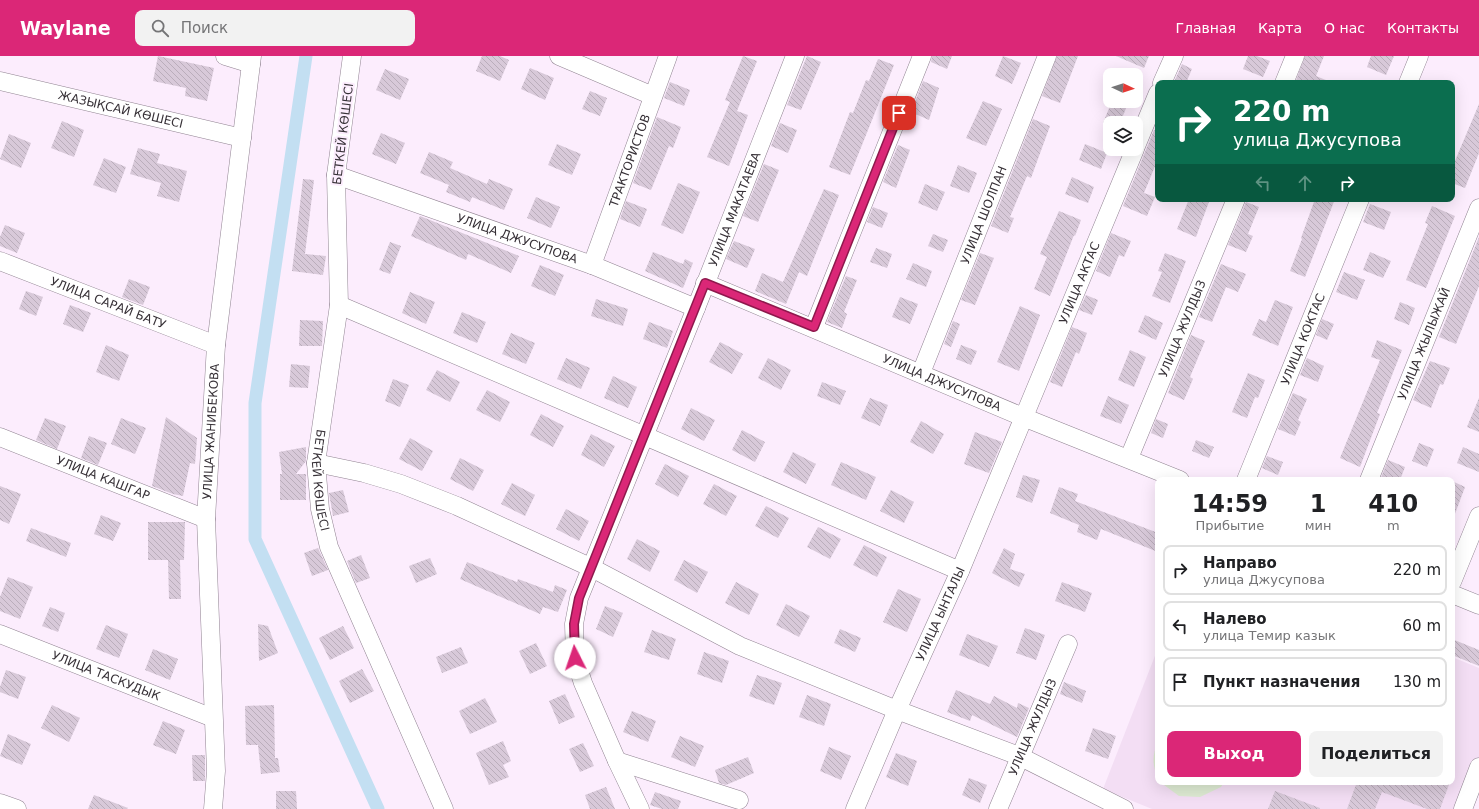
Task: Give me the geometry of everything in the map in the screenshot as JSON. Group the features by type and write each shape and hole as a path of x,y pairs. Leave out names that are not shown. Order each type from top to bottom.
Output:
{"street":[{"path":"225,56 251,60"},
{"name":"БЕТКЕЙ КӨШЕСІ","path":"352,56 336,175 339,305 316,463 320,509 329,547 444,809"},
{"path":"559,56 591,63 652,96"},
{"name":"ТРАКТОРИСТОВ","path":"592,265 652,96 668,56"},
{"name":"УЛИЦА МАКАТАЕВА","path":"640,809 616,762 583,683 574,650 574,624 579,598 696,308 795,56"},
{"path":"814,327 922,56"},
{"name":"УЛИЦА ШОЛПАН","path":"921,373 1047,56"},
{"path":"1163,80 1174,56"},
{"path":"1285,80 1295,56"},
{"path":"1409,80 1419,56"},
{"name":"УЛИЦА ЖАНИБЕКОВА","path":"213,809 216,771 206,519 216,345 251,60"},
{"name":"ЖАЗЫҚСАЙ КӨШЕСІ","path":"0,82 242,138"},
{"name":"УЛИЦА АКТАС","path":"1143,129 1155,101"},
{"name":"УЛИЦА АКТАС","path":"1023,417 1132,156"},
{"name":"УЛИЦА ДЖУСУПОВА","path":"336,175 592,265 696,308"},
{"name":"УЛИЦА ЖУЛДЫЗ","path":"1129,458 1235,202"},
{"name":"УЛИЦА КОКТАС","path":"1247,477 1359,202"},
{"name":"УЛИЦА ЖЫЛЫЖАЙ","path":"1370,477 1479,208"},
{"name":"УЛИЦА САРАЙ БАТУ","path":"0,261 216,345"},
{"name":"УЛИЦА ДЖУСУПОВА","path":"705,283 814,327 1023,417 1129,458 1173,477"},
{"path":"339,305 960,571"},
{"name":"УЛИЦА ЫНТАЛЫ","path":"855,809 897,710 960,571 1023,417"},
{"name":"УЛИЦА КАШГАР","path":"0,438 206,519"},
{"path":"316,463 364,473 401,484 457,506 592,568 740,646 897,710 1019,756 1124,809"},
{"path":"1455,575 1479,516"},
{"path":"1455,595 1479,605"},
{"name":"УЛИЦА ТАСКУДЫК","path":"0,634 213,718"},
{"name":"УЛИЦА ЖУЛДЫЗ","path":"998,809 1019,756 1068,644"},
{"path":"616,762 739,800"},
{"path":"1462,809 1477,777"},
{"path":"0,803 17,809"}],"shaded area":[{"path":"1155,656 1155,785 1455,785 1455,658 1479,668 1479,760 1459,809 1152,809 1103,789"}],"green space":[{"path":"1164,785 1222,785 1200,797 1179,796"}],"building":[{"path":"158,56 214,68 207,101 185,96 186,88 153,81"},
{"path":"482,56 500,56 509,60 500,81 476,71"},
{"path":"743,56 757,61 737,111 748,115 729,166 707,157 730,102 725,100"},
{"path":"807,56 821,62 801,110 787,105"},
{"path":"932,56 952,56 947,69 931,62"},
{"path":"1003,56 1021,63 1012,84 995,76"},
{"path":"1057,56 1078,56 1060,103 1042,96"},
{"path":"1116,56 1149,56 1144,68"},
{"path":"1248,56 1257,56 1270,61 1263,77 1243,69"},
{"path":"1305,56 1324,56 1316,76 1326,80 1296,80"},
{"path":"1371,56 1394,56 1386,75 1367,67"},
{"path":"878,59 894,65 850,175 829,167 850,112 853,113 866,80 869,81"},
{"path":"1182,64 1192,69 1187,80 1175,80"},
{"path":"530,68 554,78 545,100 521,89"},
{"path":"385,69 409,79 400,100 376,90"},
{"path":"923,81 939,88 929,120 911,112"},
{"path":"670,82 690,90 684,106 664,98"},
{"path":"590,91 607,98 600,116 582,109"},
{"path":"983,101 1002,109 986,146 966,138"},
{"path":"1479,104 1479,153 1465,188 1455,184 1455,161"},
{"path":"1109,108 1126,108 1123,116 1106,116"},
{"path":"657,117 681,127 673,148 669,146 651,190 633,183"},
{"path":"1033,119 1050,126 1031,178 1027,176 1010,217 1014,218 1008,233 991,226"},
{"path":"62,121 84,130 74,157 51,148"},
{"path":"780,123 797,130 788,153 771,146"},
{"path":"1154,130 1155,166 1144,193 1155,197 1147,216 1123,206"},
{"path":"381,133 405,143 396,164 372,154"},
{"path":"9,134 31,143 21,168 0,159"},
{"path":"557,144 581,154 572,175 548,165"},
{"path":"1085,144 1103,151 1103,156 1106,156 1101,169 1079,160"},
{"path":"898,145 910,150 896,188 883,182"},
{"path":"138,148 160,154 157,163 187,171 179,202 157,196 161,183 130,174"},
{"path":"429,152 453,162 450,168 487,184 489,179 513,189 504,210 472,197 470,202 446,192 449,185 420,173"},
{"path":"104,158 126,167 116,193 93,185"},
{"path":"764,164 779,170 758,222 743,216"},
{"path":"958,165 977,173 969,193 950,186"},
{"path":"1072,177 1094,187 1088,203 1065,194"},
{"path":"303,179 314,180 305,254 326,256 323,275 292,271"},
{"path":"678,183 700,192 683,234 661,225"},
{"path":"925,184 945,192 937,211 918,203"},
{"path":"824,189 839,195 807,276 799,272 786,304 755,291 762,273 783,282"},
{"path":"536,197 560,207 551,228 527,218"},
{"path":"626,201 647,209 640,227 620,219"},
{"path":"1188,202 1209,202 1196,237 1177,229"},
{"path":"1246,202 1259,207 1248,234 1253,236 1246,252 1228,245"},
{"path":"1314,202 1334,202 1305,277 1290,271 1302,239 1301,238"},
{"path":"1370,204 1391,212 1384,230 1363,222"},
{"path":"1432,206 1455,216 1426,288 1406,280 1428,224 1425,223"},
{"path":"873,207 888,213 882,228 867,222"},
{"path":"1059,211 1081,220 1050,296 1034,289 1047,257 1040,254"},
{"path":"420,216 519,256 511,273 468,254 466,260 411,236"},
{"path":"5,225 25,233 17,253 0,246 0,237"},
{"path":"1111,233 1131,241 1124,257 1119,255 1110,277 1096,271"},
{"path":"933,234 948,240 943,252 928,246"},
{"path":"1479,237 1479,286 1456,344 1439,337"},
{"path":"734,241 755,249 747,268 726,259"},
{"path":"390,242 401,246 390,274 379,270"},
{"path":"876,248 892,254 887,268 870,262"},
{"path":"653,252 683,264 685,259 693,263 683,288 645,271"},
{"path":"1370,252 1391,261 1383,278 1363,270"},
{"path":"980,253 994,258 975,305 961,300"},
{"path":"1165,253 1186,261 1170,303 1152,296 1162,272 1158,271"},
{"path":"913,263 932,271 926,287 906,279"},
{"path":"1221,264 1246,274 1238,292 1226,287 1212,322 1199,317"},
{"path":"540,265 564,275 555,296 531,286"},
{"path":"1344,272 1365,280 1357,300 1336,292"},
{"path":"846,276 857,280 844,312 847,314 842,328 827,322"},
{"path":"129,279 150,287 143,305 122,297"},
{"path":"26,291 43,297 36,316 19,309"},
{"path":"410,292 435,302 426,324 402,313"},
{"path":"1086,295 1098,300 1092,315 1079,310"},
{"path":"900,297 918,304 910,324 892,317"},
{"path":"596,299 628,309 623,326 591,316"},
{"path":"1275,300 1293,307 1278,346 1252,335 1259,319 1266,322"},
{"path":"1400,302 1415,308 1409,325 1394,319"},
{"path":"70,305 91,313 83,332 63,324"},
{"path":"1020,306 1040,315 1019,371 997,362"},
{"path":"462,312 486,322 477,343 453,333"},
{"path":"1145,315 1163,323 1156,340 1138,332"},
{"path":"1322,319 1334,324 1327,340 1316,335"},
{"path":"300,320 323,321 322,346 299,346"},
{"path":"953,321 960,324 951,347 944,344"},
{"path":"649,322 673,331 667,348 643,339"},
{"path":"1072,327 1087,333 1079,354 1076,352 1062,387 1050,382"},
{"path":"511,333 535,343 526,364 502,354"},
{"path":"1191,335 1205,341 1190,377 1193,379 1184,400 1168,393"},
{"path":"1377,340 1402,350 1377,413 1380,414 1360,467 1340,458 1380,360 1371,357"},
{"path":"720,342 743,354 732,374 709,362"},
{"path":"106,345 129,355 119,381 96,372"},
{"path":"961,345 977,351 971,365 956,359"},
{"path":"1130,350 1146,357 1134,387 1118,380"},
{"path":"566,358 590,368 581,389 557,379"},
{"path":"768,358 791,370 781,390 758,378"},
{"path":"1307,358 1324,366 1318,382 1300,375"},
{"path":"1430,361 1450,368 1443,385 1440,384 1431,408 1413,400"},
{"path":"291,364 310,366 308,388 289,387"},
{"path":"437,370 460,382 450,402 426,390"},
{"path":"1248,373 1265,380 1258,398 1255,397 1247,418 1232,412"},
{"path":"613,376 637,387 628,408 604,398"},
{"path":"393,379 409,385 400,407 385,401"},
{"path":"822,382 846,391 840,405 817,396"},
{"path":"487,390 510,402 500,422 476,410"},
{"path":"1293,393 1307,399 1298,420 1301,422 1295,436 1278,429"},
{"path":"1108,396 1129,405 1121,424 1100,416"},
{"path":"870,398 888,405 880,426 861,418"},
{"path":"1479,398 1479,432 1467,427"},
{"path":"691,408 715,420 704,441 681,429"},
{"path":"541,414 564,426 553,447 530,435"},
{"path":"166,417 197,438 195,464 190,463 183,496 152,486"},
{"path":"45,418 66,426 57,449 36,440"},
{"path":"121,418 146,428 135,454 111,444"},
{"path":"1156,419 1168,424 1163,438 1151,433"},
{"path":"921,421 944,434 933,454 910,442"},
{"path":"742,430 765,442 755,462 732,450"},
{"path":"975,432 1002,442 989,473 964,464"},
{"path":"591,434 615,446 604,467 581,455"},
{"path":"89,436 107,443 98,465 81,458"},
{"path":"410,438 433,451 422,471 399,459"},
{"path":"1196,440 1214,447 1209,458 1192,451"},
{"path":"1419,443 1434,449 1427,467 1412,461"},
{"path":"306,447 306,461 296,474 306,474 306,500 280,500 280,474 282,474 279,452"},
{"path":"1463,447 1479,454 1479,472 1457,463"},
{"path":"793,452 816,464 806,484 783,472"},
{"path":"1267,456 1283,462 1278,475 1262,468"},
{"path":"460,458 484,470 473,491 450,479"},
{"path":"1388,460 1405,467 1401,477 1381,477"},
{"path":"841,462 876,477 866,500 831,485"},
{"path":"665,464 689,476 678,497 655,484"},
{"path":"1023,475 1040,480 1032,503 1016,497"},
{"path":"1455,482 1465,487 1455,514"},
{"path":"512,483 535,495 525,516 501,504"},
{"path":"714,484 737,496 726,516 703,504"},
{"path":"0,486 21,494 9,524 0,520"},
{"path":"1059,487 1078,494 1075,501 1155,532 1155,551 1101,529 1097,540 1077,532 1079,525 1050,513"},
{"path":"343,490 349,512 333,516 329,493"},
{"path":"891,490 914,502 904,523 880,511"},
{"path":"766,506 789,518 778,538 755,526"},
{"path":"566,509 589,521 579,541 556,529"},
{"path":"101,515 121,523 113,541 94,534"},
{"path":"148,522 185,522 184,560 180,560 181,599 169,599 168,560 148,560"},
{"path":"818,527 841,539 830,559 807,547"},
{"path":"31,528 71,543 66,557 26,541"},
{"path":"637,539 660,551 650,572 627,559"},
{"path":"864,545 887,557 877,577 853,565"},
{"path":"318,548 328,570 312,576 304,553"},
{"path":"1004,548 1015,554 1010,569 1025,574 1019,587 992,573"},
{"path":"361,555 370,578 356,583 347,561"},
{"path":"430,558 437,574 416,583 409,566"},
{"path":"684,560 708,572 697,593 674,580"},
{"path":"467,562 517,582 518,579 553,592 555,585 567,590 558,612 543,607 540,614 460,579"},
{"path":"8,577 33,587 20,619 0,611 0,597"},
{"path":"736,582 759,594 749,615 725,603"},
{"path":"1062,582 1092,593 1085,612 1055,601"},
{"path":"898,589 921,599 907,632 883,622"},
{"path":"786,604 810,616 799,637 776,625"},
{"path":"605,606 623,613 613,637 596,629"},
{"path":"50,607 65,613 58,632 42,626"},
{"path":"258,624 268,626 278,653 259,661"},
{"path":"106,625 128,634 119,658 96,649"},
{"path":"343,626 354,648 330,660 319,638"},
{"path":"1025,628 1045,635 1036,660 1016,653"},
{"path":"840,629 861,638 855,652 834,643"},
{"path":"652,630 676,639 669,660 644,652"},
{"path":"967,634 998,646 989,667 959,655"},
{"path":"1455,640 1479,650 1479,666 1455,656"},
{"path":"536,643 547,666 530,674 519,651"},
{"path":"461,647 468,663 442,673 436,657"},
{"path":"153,649 178,659 170,680 145,670"},
{"path":"704,652 729,661 722,683 697,674"},
{"path":"362,669 374,691 350,703 339,681"},
{"path":"6,670 26,677 18,699 0,692 0,687"},
{"path":"757,675 782,683 774,705 749,696"},
{"path":"1064,682 1086,691 1082,703 1060,694"},
{"path":"956,690 990,704 994,696 1017,708 1018,703 1029,708 1017,737 972,715 970,721 947,712"},
{"path":"565,694 575,717 559,724 549,701"},
{"path":"807,695 831,704 824,726 799,717"},
{"path":"485,698 497,722 470,734 459,711"},
{"path":"52,705 80,718 69,742 41,728"},
{"path":"274,705 275,758 278,758 280,772 261,774 258,745 246,745 245,706"},
{"path":"632,711 656,721 648,742 623,732"},
{"path":"163,721 185,730 176,754 153,745"},
{"path":"1093,728 1116,736 1108,759 1085,751"},
{"path":"8,734 31,744 22,765 0,756"},
{"path":"680,736 704,746 695,767 671,757"},
{"path":"503,741 511,761 503,765 509,777 489,785 476,753"},
{"path":"583,743 594,766 580,772 569,749"},
{"path":"829,747 851,756 841,780 820,771"},
{"path":"896,753 917,761 908,786 886,777"},
{"path":"192,755 205,755 205,781 193,781"},
{"path":"748,757 754,773 726,785 719,783 715,770"},
{"path":"969,778 987,785 980,803 962,795"},
{"path":"1356,785 1449,785 1440,809 1427,809 1382,792 1375,809 1347,809"},
{"path":"606,787 615,809 590,809 585,795"},
{"path":"276,791 296,791 297,809 276,809"},
{"path":"1275,791 1320,808 1320,809 1268,809"},
{"path":"655,792 681,801 678,809 662,809 650,805"},
{"path":"94,795 128,808 88,809"}],"waterway":[{"path":"306,56 255,403 255,539 378,809"}],"route":[{"path":"575,658 574,624 579,598 705,283 814,327 899,113"}]}
